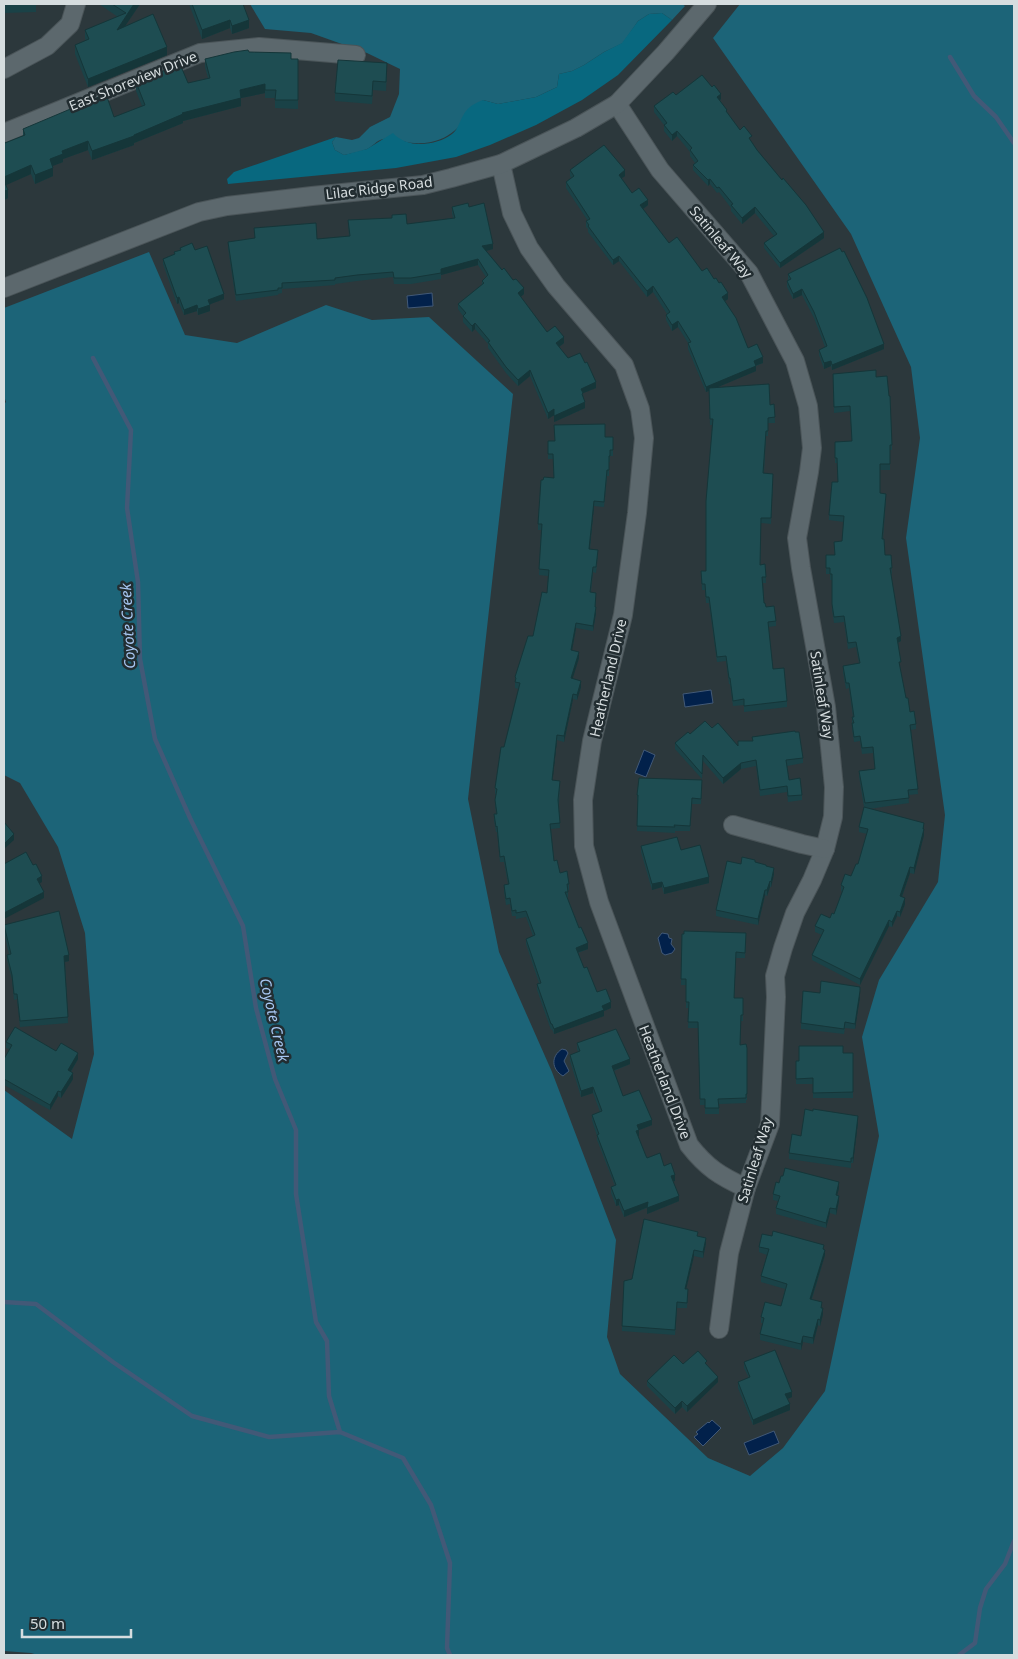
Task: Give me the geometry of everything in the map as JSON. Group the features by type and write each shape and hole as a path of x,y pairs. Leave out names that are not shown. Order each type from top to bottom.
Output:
{"street":[{"path":"4,70 47,46 70,24 76,4"},
{"name":"Lilac Ridge Road","path":"4,288 199,212 227,206 423,184 501,164 576,128 617,104 666,52 707,4"},
{"name":"East Shoreview Drive","path":"4,132 200,53 259,47 356,55"},
{"name":"Satinleaf Way","path":"617,104 660,170 749,273 795,361 808,406 812,448 810,472 797,538 800,568 826,707 834,787 833,817 825,849 812,880 795,912 775,976 776,997 770,1124 746,1188 729,1253 720,1329"},
{"name":"Heatherland Drive","path":"501,164 512,213 529,248 556,286 624,365 640,409 644,438 637,513 623,615 592,741 583,800 584,846 599,902 689,1145 702,1162 719,1175 746,1188"},
{"path":"733,825 825,849"}],"shaded area":[{"path":"250,4 682,4 685,6 672,20 662,13 649,14 638,21 623,43 572,71 559,74 557,87 536,97 498,104 483,100 461,125 446,137 427,143 406,142 392,138 383,139 367,149 344,155 335,150 332,142 336,137 352,140 359,138 370,127 390,117 399,94 400,69 367,53 311,33 265,29"},
{"path":"740,4 1014,4 1014,1655 38,1655 4,1651 4,1090 72,1139 94,1054 85,933 58,847 20,783 4,775 4,404 6,402 4,396 4,308 149,252 185,335 237,343 326,305 372,320 429,317 513,394 468,799 499,952 552,1072 616,1240 607,1337 620,1374 708,1458 750,1476 783,1448 825,1391 879,1136 862,1037 879,980 938,882 945,815 906,538 920,438 911,367 851,234 713,38"},
{"path":"662,13 672,20 618,75 582,100 536,125 490,145 456,157 396,168 228,184 227,179 234,172 336,137 332,142 335,150 344,155 367,149 393,133 406,142 414,144 438,141 454,132 466,112 475,104 483,100 498,104 536,97 557,87 559,74 572,71 622,43 638,21 649,14"},
{"path":"432,293 433,306 408,308 407,296"},
{"path":"711,690 713,703 685,707 683,694"},
{"path":"644,750 655,755 646,777 635,773"},
{"path":"662,933 668,934 669,938 672,939 671,944 675,949 672,953 665,955 662,953 658,938"},
{"path":"562,1049 568,1053 564,1061 569,1071 563,1076 556,1070 554,1062 556,1055"},
{"path":"712,1420 721,1428 703,1446 694,1437 698,1434 696,1432"},
{"path":"774,1431 779,1443 749,1455 744,1443"}],"building":[{"path":"112,4 134,4 117,30 153,14 167,47 88,79 75,45 89,39 85,30 126,13"},
{"path":"192,4 243,4 249,20 232,26 230,20 202,30"},
{"path":"248,50 249,52 291,53 291,59 298,59 298,100 275,100 276,90 265,90 265,84 240,90 241,98 182,113 134,136 92,151 88,141 62,151 63,154 50,159 53,168 35,175 31,165 4,177 4,140 5,143 25,135 23,129 106,94 114,117 145,105 136,82 180,64 188,83 210,78 205,59"},
{"path":"338,60 387,63 386,82 373,81 372,96 335,93"},
{"path":"702,75 721,94 717,97 740,130 744,126 752,136 749,138 757,150 806,205 824,232 780,263 764,243 777,234 755,207 742,218 719,187 717,188 710,179 708,180 693,165 698,161 690,150 692,148 677,131 672,135 664,125 667,123 654,106 673,92 676,95"},
{"path":"604,145 625,170 619,175 632,193 639,188 648,200 640,205 669,243 677,237 702,271 707,268 714,279 716,278 719,283 721,282 728,293 722,297 736,318 748,348 757,344 763,357 754,361 756,366 706,387 688,343 691,342 678,321 672,325 666,315 670,312 653,286 647,291 619,256 613,260 588,226 586,221 590,219 566,182 574,176 570,170"},
{"path":"4,181 8,190 4,191"},
{"path":"468,203 469,207 484,203 493,244 482,246 502,270 504,268 513,280 516,279 524,288 518,293 547,332 555,326 564,337 556,343 568,358 580,353 585,363 587,362 596,382 581,389 585,402 554,416 554,409 548,413 530,370 518,380 506,367 488,342 490,341 475,323 472,326 463,316 466,313 458,304 484,283 482,281 488,275 478,259 441,269 441,273 411,278 394,278 393,272 357,275 335,278 335,280 282,283 282,288 278,288 278,290 236,295 228,242 255,238 254,228 316,223 317,239 350,236 348,220 392,218 392,215 406,214 407,224 455,218 452,207"},
{"path":"192,243 195,250 207,246 224,294 208,300 210,305 198,309 197,305 184,310 179,297 177,298 163,259"},
{"path":"840,248 842,252 844,251 867,298 884,344 832,365 831,361 824,363 819,350 827,346 814,312 802,289 793,294 787,281 791,279 788,274"},
{"path":"876,370 876,377 887,376 890,396 892,445 890,445 890,464 880,464 880,493 886,494 882,539 884,539 885,555 891,555 892,568 890,568 901,636 897,638 901,662 899,662 906,698 908,698 910,712 914,711 916,724 910,725 918,789 908,790 909,798 865,803 859,771 875,769 873,747 862,748 860,736 854,737 852,717 854,717 849,683 846,683 843,666 860,663 856,642 848,643 844,616 834,617 832,574 830,574 830,568 826,568 826,555 835,555 834,542 842,541 844,516 829,515 832,482 838,482 835,442 852,441 850,406 834,407 833,374"},
{"path":"769,384 770,405 774,404 775,417 768,418 763,473 773,474 771,518 761,518 760,565 765,564 766,577 762,577 764,603 766,607 774,606 776,621 768,622 773,669 784,668 787,701 744,706 744,699 733,701 726,656 717,657 709,597 706,597 705,584 702,584 701,571 706,571 706,501 713,419 710,419 709,388"},
{"path":"605,424 605,437 613,437 613,450 610,450 604,502 594,501 589,549 598,550 596,567 593,567 590,592 596,593 596,607 593,626 576,623 571,650 579,652 571,678 581,681 577,695 573,694 564,736 557,735 552,780 560,781 558,800 560,823 550,824 554,861 557,860 560,873 567,871 569,884 567,884 568,892 565,892 579,928 581,927 588,943 576,948 584,968 587,967 597,992 606,989 611,1002 602,1006 604,1010 554,1029 537,984 541,983 526,939 535,935 526,911 516,913 516,910 512,911 510,898 506,899 504,885 509,884 504,856 500,857 494,814 497,814 495,800 497,789 495,788 501,747 504,747 520,683 515,682 515,677 528,636 533,636 542,592 547,593 549,570 539,569 542,524 538,524 541,480 544,477 554,478 553,454 548,454 548,441 555,441 554,425"},
{"path":"705,721 712,728 718,723 738,746 738,741 753,741 752,737 799,732 803,758 786,760 789,780 800,778 802,795 788,796 787,786 760,790 756,760 741,763 723,778 703,755 702,774 675,743 688,732 690,734"},
{"path":"639,778 702,780 701,799 692,798 690,826 637,826"},
{"path":"864,807 924,823 924,829 914,868 910,867 900,896 905,898 900,912 897,911 892,922 889,920 860,979 812,955 824,930 815,926 821,914 830,918 832,913 834,914 844,887 841,885 845,874 851,876 856,864 858,864 868,829 859,827"},
{"path":"4,822 14,834 4,844"},
{"path":"677,837 681,850 700,845 709,877 664,888 662,882 652,884 641,846"},
{"path":"26,852 33,865 36,864 42,876 37,879 44,892 4,913 4,864"},
{"path":"742,857 774,868 771,882 767,890 765,890 758,919 716,910 727,861 741,864"},
{"path":"59,911 69,955 64,956 68,1017 20,1021 17,994 14,994 7,955 11,954 4,925"},
{"path":"684,931 746,933 745,953 736,952 734,998 743,998 740,1045 746,1044 747,1048 747,1094 746,1098 718,1099 719,1108 705,1108 705,1099 700,1099 698,1022 688,1022 689,1002 686,1002 686,979 681,979 682,934 684,934"},
{"path":"821,981 860,987 855,1024 845,1022 844,1029 801,1023 803,991 820,993"},
{"path":"15,1027 56,1051 61,1043 78,1053 68,1070 73,1073 61,1092 58,1091 50,1105 4,1079 4,1059 12,1045 6,1042"},
{"path":"616,1029 630,1059 612,1066 623,1096 639,1090 652,1120 637,1125 639,1130 636,1131 647,1158 660,1153 664,1166 671,1163 675,1175 671,1176 679,1196 647,1208 648,1202 624,1211 619,1199 616,1200 611,1187 616,1185 597,1135 599,1134 592,1115 602,1111 593,1087 581,1091 570,1055 580,1051 577,1043"},
{"path":"799,1046 843,1046 843,1053 853,1053 853,1092 813,1093 813,1078 796,1079 796,1061 799,1061"},
{"path":"805,1109 858,1116 851,1162 789,1153 792,1134 801,1136"},
{"path":"785,1168 839,1182 836,1195 839,1196 836,1209 830,1208 826,1223 776,1208 780,1196 773,1194 776,1182 779,1183"},
{"path":"644,1219 698,1232 697,1236 706,1238 703,1252 694,1250 685,1289 688,1289 687,1303 677,1302 675,1330 622,1326 624,1281 632,1279"},
{"path":"773,1231 824,1245 823,1249 825,1250 810,1299 822,1302 821,1308 823,1308 813,1338 803,1336 801,1344 760,1334 764,1318 761,1317 765,1302 781,1306 787,1284 761,1276 769,1249 759,1247 762,1234 772,1236"},
{"path":"775,1350 792,1392 785,1394 790,1404 753,1420 738,1382 750,1377 744,1362"},
{"path":"698,1351 707,1361 705,1363 718,1377 687,1406 682,1401 675,1408 647,1381 674,1355 683,1364"}],"waterway":[{"path":"950,57 974,96 996,117 1014,143"},
{"name":"Coyote Creek","path":"93,358 131,430 127,508 138,582 140,659 155,739 190,818 243,926 256,1008 275,1079 296,1130 296,1194 316,1322 327,1341 329,1396 340,1432"},
{"path":"4,1302 36,1304 113,1362 192,1416 269,1437 340,1432 403,1458 431,1505 450,1563 447,1648 450,1655"},
{"path":"959,1655 975,1643 980,1608 986,1589 1005,1564 1014,1541"}]}
